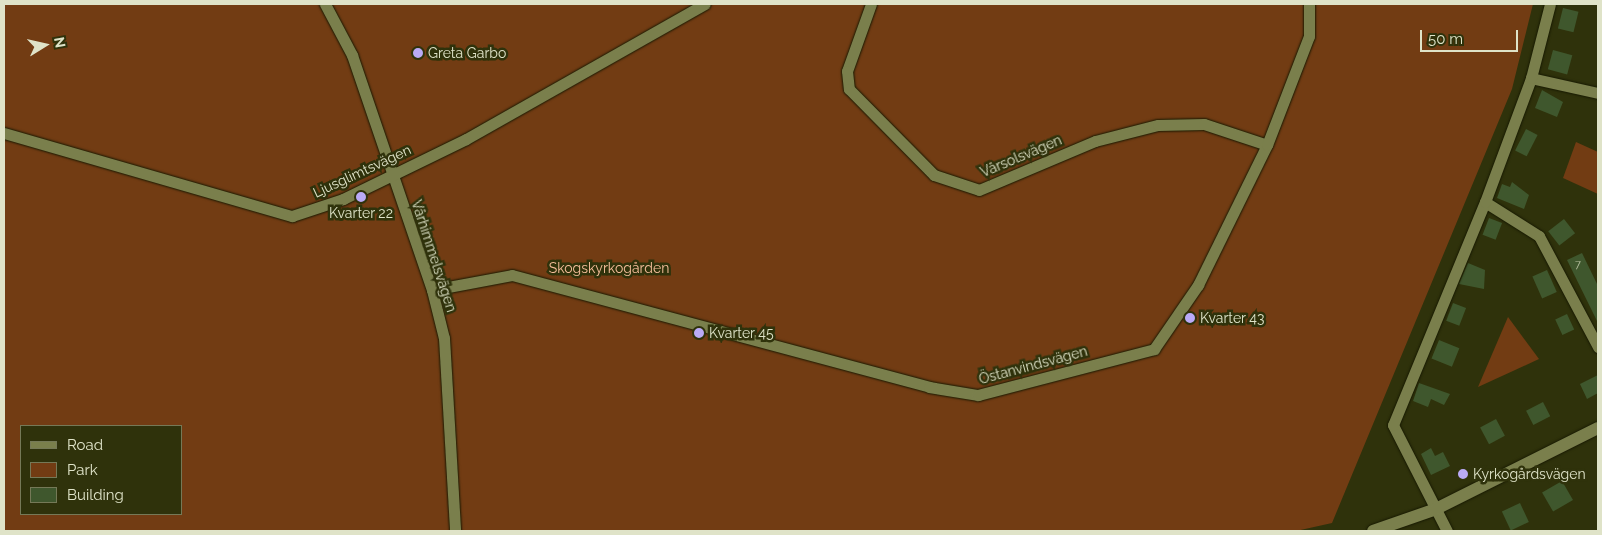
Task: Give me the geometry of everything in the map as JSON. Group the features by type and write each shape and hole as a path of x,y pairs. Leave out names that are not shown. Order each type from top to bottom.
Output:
{"street":[{"name":"Vårhimmelsvägen","path":"325,4 340,26 432,290 449,388 455,531"},
{"name":"Ljusglimtsvägen","path":"4,133 292,216 343,199 391,173 470,137 705,4"},
{"name":"Vårsolsvägen","path":"871,4 847,70 849,89 934,175 979,190 1095,141 1158,125 1204,124 1267,145"},
{"name":"Östanvindsvägen","path":"432,290 512,275 929,387 978,395 1154,349 1198,285 1267,145 1309,36 1309,4"},
{"path":"1447,531 1393,425 1486,202 1532,78 1550,4"},
{"path":"1532,78 1598,93"},
{"path":"1486,202 1539,236 1598,347"},
{"path":"1373,531 1436,509 1598,428"}],"green space":[{"name":"Skogskyrkogården","path":"4,4 1533,4 1512,89 1332,523 1296,531 4,531"},
{"path":"1576,142 1598,152 1598,194 1563,178"},
{"path":"1508,317 1539,359 1478,387"}],"building":[{"path":"1563,8 1579,12 1573,32 1558,28"},
{"path":"1553,50 1572,55 1567,74 1548,69"},
{"path":"1542,90 1563,102 1557,117 1535,108"},
{"path":"1526,129 1538,135 1527,156 1515,150"},
{"path":"1512,182 1529,195 1524,209 1497,198 1502,184 1510,187"},
{"path":"1489,218 1502,223 1496,240 1483,235"},
{"path":"1564,219 1575,233 1559,245 1548,231"},
{"path":"1582,253 1598,286 1598,323 1567,260"},
{"path":"1468,263 1485,270 1484,289 1459,284"},
{"path":"1547,270 1557,292 1542,298 1532,277"},
{"path":"1453,303 1466,308 1459,326 1446,321"},
{"path":"1567,314 1574,329 1562,335 1555,319"},
{"path":"1439,340 1459,348 1452,367 1432,359"},
{"path":"1598,375 1598,393 1587,399 1580,384"},
{"path":"1419,383 1450,394 1444,405 1431,399 1428,407 1413,401"},
{"path":"1543,402 1550,416 1533,425 1526,411"},
{"path":"1496,419 1505,436 1489,444 1480,427"},
{"path":"1431,448 1435,456 1443,452 1450,466 1431,475 1421,454"},
{"path":"1562,481 1573,500 1553,512 1542,492"},
{"path":"1520,503 1529,522 1511,530 1502,511"}],"place":[{"name":"Greta Garbo","path":"418,53"},
{"name":"Kvarter 22","path":"361,197"},
{"name":"Kvarter 43","path":"1190,318"},
{"name":"Kvarter 45","path":"699,333"},
{"name":"Kyrkogårdsvägen","path":"1463,474"}]}
